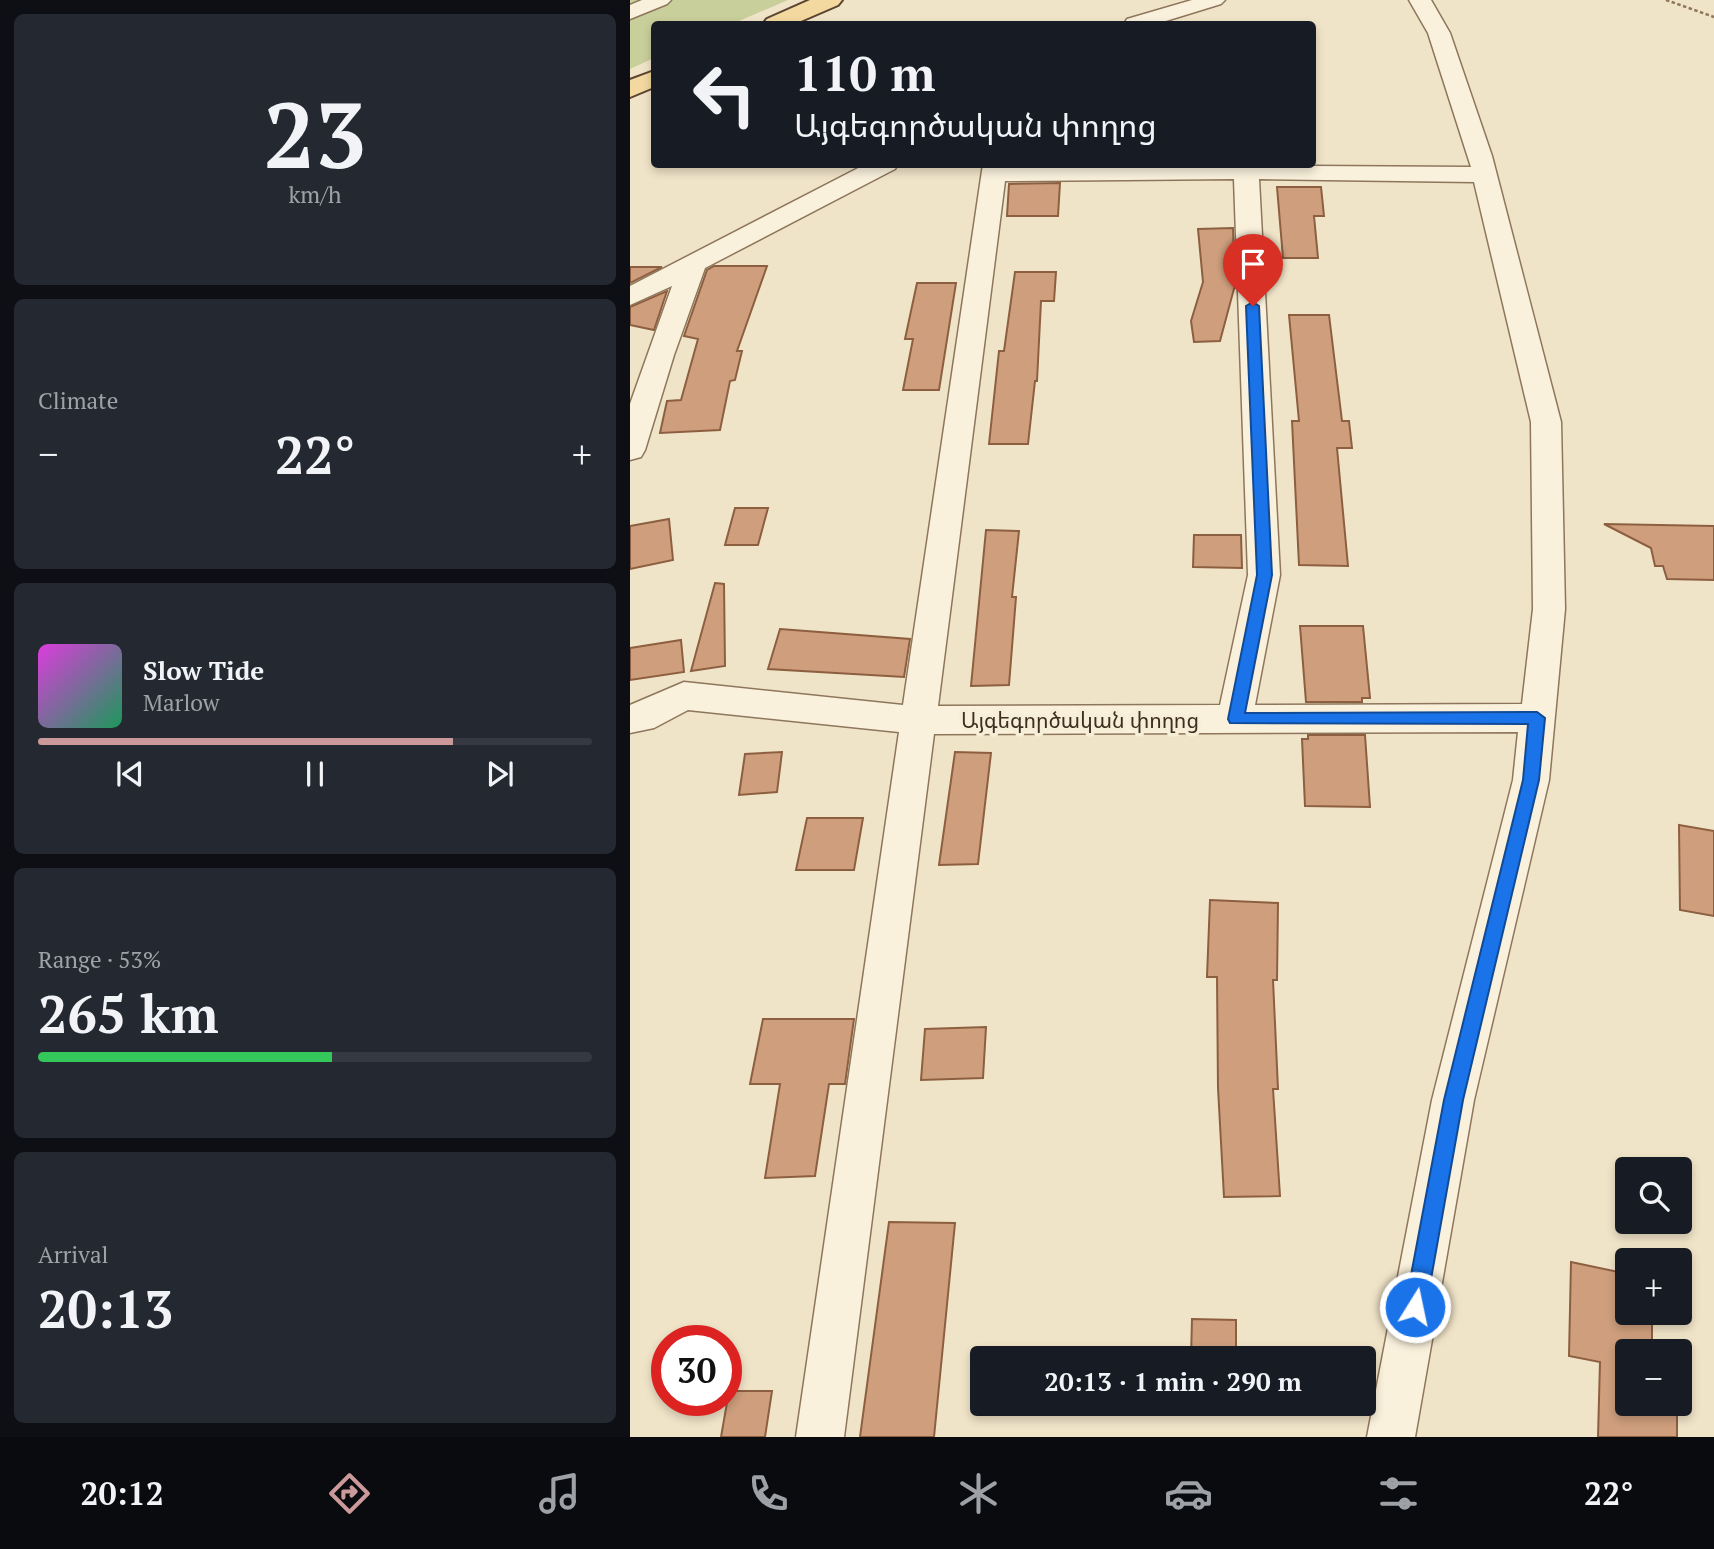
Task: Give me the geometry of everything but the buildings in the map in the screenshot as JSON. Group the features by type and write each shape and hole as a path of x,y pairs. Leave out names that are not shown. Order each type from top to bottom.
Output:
{"main road":[{"path":"782,21 831,0"},
{"path":"630,89 651,79"}],"street":[{"path":"630,13 660,0"},
{"path":"1145,21 1214,0"},
{"path":"1391,1437 1453,1100 1531,780 1549,609 1546,422 1484,175 1439,33 1420,0"},
{"path":"630,297 878,168"},
{"path":"820,1437 994,169 1247,168 1484,175"},
{"path":"1236,719 1264,575 1247,168"},
{"path":"630,450 660,355 694,263"},
{"name":"Այգեգործական փողոց","path":"630,719 642,718 684,696 918,720 1537,718"}],"path":[{"path":"1666,0 1714,17"}],"green space":[{"path":"630,0 788,0 739,21 651,21 651,59 630,69"}],"route":[{"path":"1253,306 1264,575 1236,719 1537,718 1531,780 1453,1100 1415,1307"}]}
